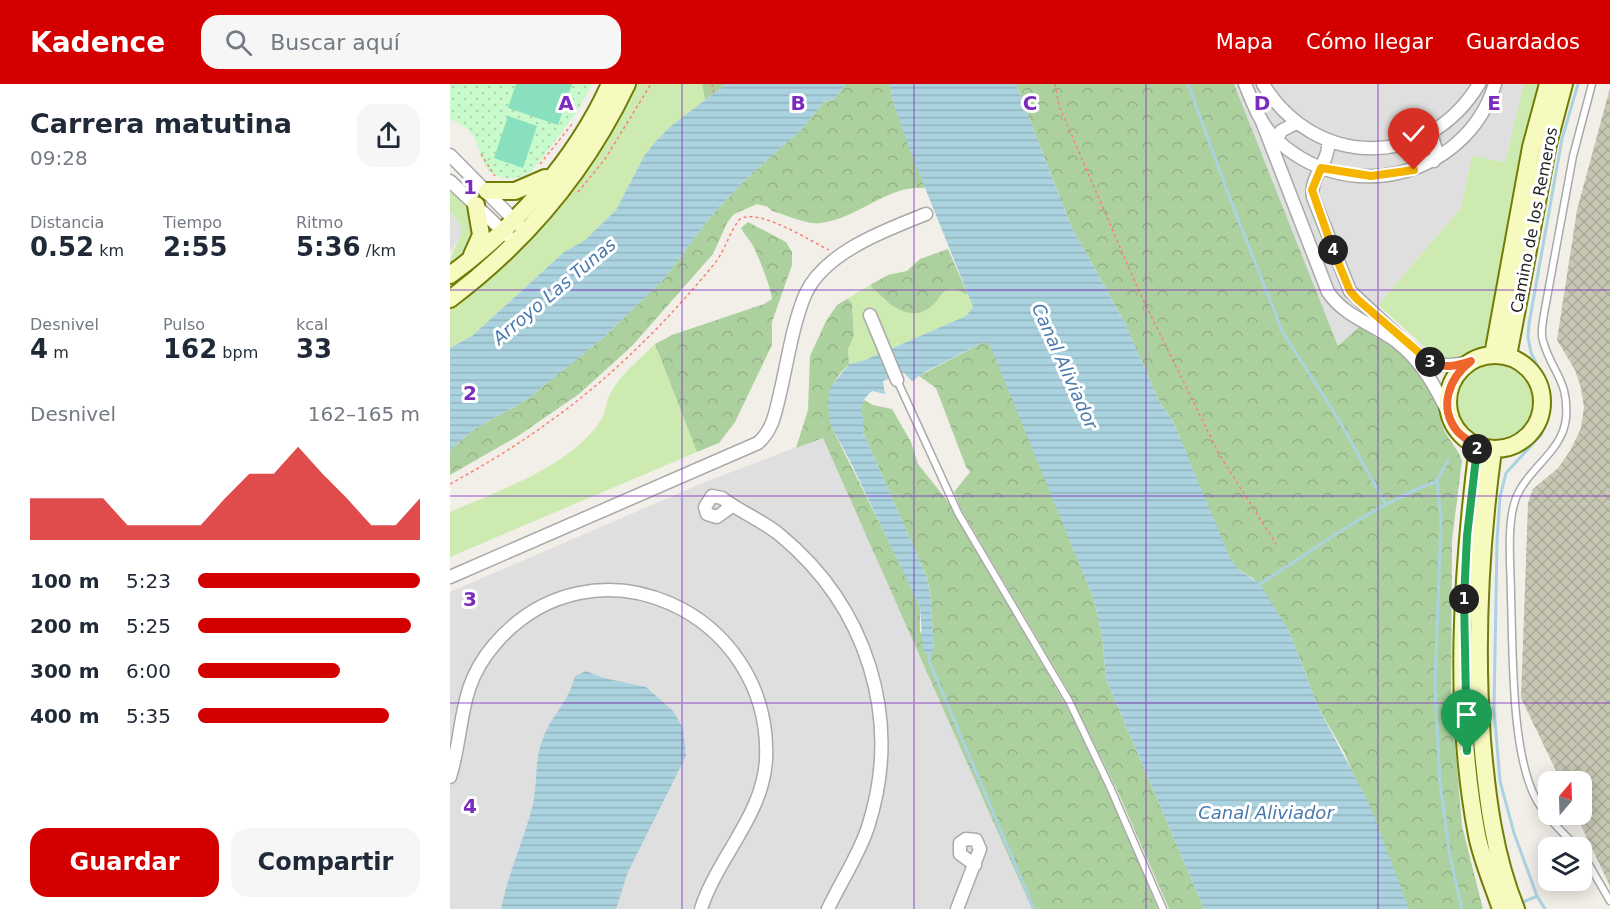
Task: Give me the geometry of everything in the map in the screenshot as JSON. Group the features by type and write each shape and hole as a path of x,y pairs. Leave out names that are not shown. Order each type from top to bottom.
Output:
{"main road":[{"path":"450,275 507,224 555,170 593,117 610,84"},
{"path":"450,299 520,238 545,212 592,150 627,84"},
{"name":"Camino de los Remeros","path":"1501,356 1531,147 1548,84"},
{"name":"Camino de los Remeros","path":"1501,356 1564,84"},
{"path":"493,185 515,191 532,186 555,170"},
{"path":"469,260 481,235 476,205"},
{"path":"1501,356 1531,370 1542,393 1543,406 1537,425 1525,440 1514,446 1485,448 1465,439 1450,417 1449,392 1461,369 1471,361 1501,356"},
{"path":"1485,448 1466,547 1463,613 1464,702 1477,836 1501,909"},
{"path":"1485,448 1479,614 1479,700 1494,837 1516,909"}],"street":[{"path":"1245,84 1275,145 1328,292 1336,303 1349,314 1395,341 1413,357 1436,387 1450,417"},
{"path":"1263,84 1276,105 1296,123 1328,142 1360,147 1386,147 1423,136 1440,126 1471,98 1479,84"},
{"path":"1275,145 1321,168 1371,176 1414,170 1434,161 1456,146 1478,123 1488,105 1495,84"},
{"path":"1275,145 1281,131 1296,123"},
{"path":"1440,126 1440,138 1456,146"},
{"path":"1423,136 1433,140 1436,146 1434,161"},
{"path":"1328,142 1328,156 1312,190 1313,197 1350,291 1426,360 1438,366 1453,367 1471,361"},
{"path":"450,155 493,185 507,224"},
{"path":"450,181 476,205 507,224 520,238"},
{"path":"450,577 758,443 772,426 797,319 806,293 818,276 840,256 875,234 926,214"},
{"path":"870,315 897,380"},
{"path":"732,506 780,535 836,593 864,647 874,681 880,727 877,787 863,841 828,909"},
{"path":"450,777 460,714 470,685 494,645 525,618 554,601 607,592 652,597 693,614 720,636 742,662 758,696 766,742 764,778 759,794 720,866 701,909"},
{"path":"957,909 975,865"}],"lane":[{"path":"1567,837 1536,799 1522,753 1514,688 1510,547 1515,500 1524,480 1556,445 1566,420 1565,386 1542,339 1544,314 1573,156 1592,84"},
{"path":"897,380 958,513 1069,701 1110,787 1163,909"},
{"path":"1592,870 1610,901"}],"path":[{"path":"712,84 714,93"},
{"path":"1055,84 1059,106 1138,289 1219,454 1276,544"},
{"path":"538,168 576,119"},
{"path":"481,154 491,174 493,185"},
{"path":"450,484 549,424 596,388 683,300 718,260 740,219 746,215 762,218 840,256"}],"shaded area":[{"path":"1234,84 1524,84 1505,162 1472,156 1461,208 1360,326 1338,346"},
{"path":"1610,88 1610,886 1592,848 1592,837 1587,837 1581,825 1592,825 1592,771 1556,771 1521,698 1528,503 1533,489 1558,468 1570,451 1581,428 1584,407 1575,370 1557,340 1577,210"},
{"path":"450,212 462,226 463,234 450,252"},
{"path":"823,437 1032,909 450,909 450,592 705,482"}],"green space":[{"path":"450,84 592,84 575,115 532,171 516,178 505,178 496,176 485,166 470,132 450,119"},
{"path":"516,84 572,84 558,125 508,108"},
{"path":"632,84 702,84 705,100 656,141 644,156 616,210 579,246 564,252 472,336 450,348 450,306 465,296"},
{"path":"702,84 726,84 705,100"},
{"path":"846,84 890,84 893,102 925,188 911,188 885,196 848,215 821,223 809,223 757,204 734,214 727,223 713,254 632,346 579,394 518,436 450,475 450,450 473,430 526,400 603,338 664,279 711,216 750,175 800,131 824,102 834,99"},
{"path":"1016,84 1234,84 1338,346 1360,326 1402,354 1428,382 1436,398 1444,430 1462,461 1452,540 1451,697 1462,826 1483,909 1409,909 1344,752 1319,709 1289,631 1254,579 1238,569 1229,558 1173,421 1159,401 1125,323 1071,226"},
{"path":"1524,84 1541,84 1488,339 1483,346 1463,356 1446,360 1434,355 1378,305 1461,208 1472,156 1505,162"},
{"path":"508,116 537,126 523,168 494,158"},
{"path":"450,192 470,208 475,228 467,247 450,266 451,257 460,239 461,227 450,212"},
{"path":"748,222 786,242 792,252 792,265 772,322 772,345 735,422 719,443 697,452 655,344 672,335 764,304 772,299 757,255 741,228"},
{"path":"948,249 968,295 955,289 946,290 934,304 925,310 907,313 891,305 870,285 888,275 907,271 920,259"},
{"path":"870,285 886,302 933,305 946,290 955,289 968,295 973,307 967,316 865,360 849,364 848,349 854,336 852,303 847,299"},
{"path":"847,299 852,303 854,336 848,349 849,364 837,378 831,392 831,426 912,588 920,607 920,631 934,652 930,591 926,575 863,432 862,399 873,405 892,409 911,442 918,464 946,499 1067,707 1112,800 1158,909 1032,909 823,438 796,448 808,410 810,356 826,321 837,305"},
{"path":"982,343 989,343 1005,379 1094,600 1102,635 1106,679 1204,909 1169,909 1117,790 1069,692 961,509 954,492 970,472 966,467 936,388 919,376"},
{"path":"655,344 697,452 450,557 450,512 534,475 574,449 590,434 602,418 609,396 618,381"},
{"path":"1495,365 1516,371 1526,381 1532,402 1526,423 1516,433 1495,439 1474,433 1464,423 1458,402 1464,381 1474,371"}],"water":[{"name":"Arroyo Las Tunas","path":"726,84 846,84 834,99 824,102 800,131 750,175 711,216 664,279 603,338 526,400 473,430 450,450 450,348 472,336 564,252 584,241 616,210 644,156 656,141 671,126"},
{"name":"Canal Aliviador","path":"890,84 1016,84 1071,226 1125,323 1159,401 1173,421 1230,558 1238,569 1260,584 1289,631 1319,709 1369,803 1409,909 1204,909 1106,679 1102,635 1094,600 989,343 982,343 912,381 904,373 883,381 885,394 872,391 862,405 863,432 926,575 930,592 934,652 929,654 923,652 920,607 831,426 828,406 830,388 849,364 865,360 966,316 973,307 909,148 893,102"},
{"path":"586,671 604,678 646,687 673,711 683,728 686,756 628,872 616,909 501,909 532,808 538,757 545,732 568,694 575,676"}],"waterway":[{"path":"1188,84 1283,333 1339,420 1385,503"},
{"path":"1545,909 1537,896 1514,833 1500,781 1494,709 1497,541 1500,497 1506,473 1541,435 1550,407 1547,384 1531,353 1528,337 1529,324 1562,139 1578,84"},
{"path":"1448,460 1437,481 1441,518 1435,686 1440,783 1450,856 1462,909"},
{"path":"1260,584 1390,502 1437,481"},
{"path":"929,654 929,661 1034,909"},
{"path":"1523,902 1537,896"}],"route":[{"path":"1414,170 1371,176 1321,168 1312,190 1346,283 1357,299 1426,360 1438,366 1453,367 1471,361 1453,380 1448,405 1450,417 1456,429 1465,439 1478,446 1467,536 1463,613 1467,751"}]}
